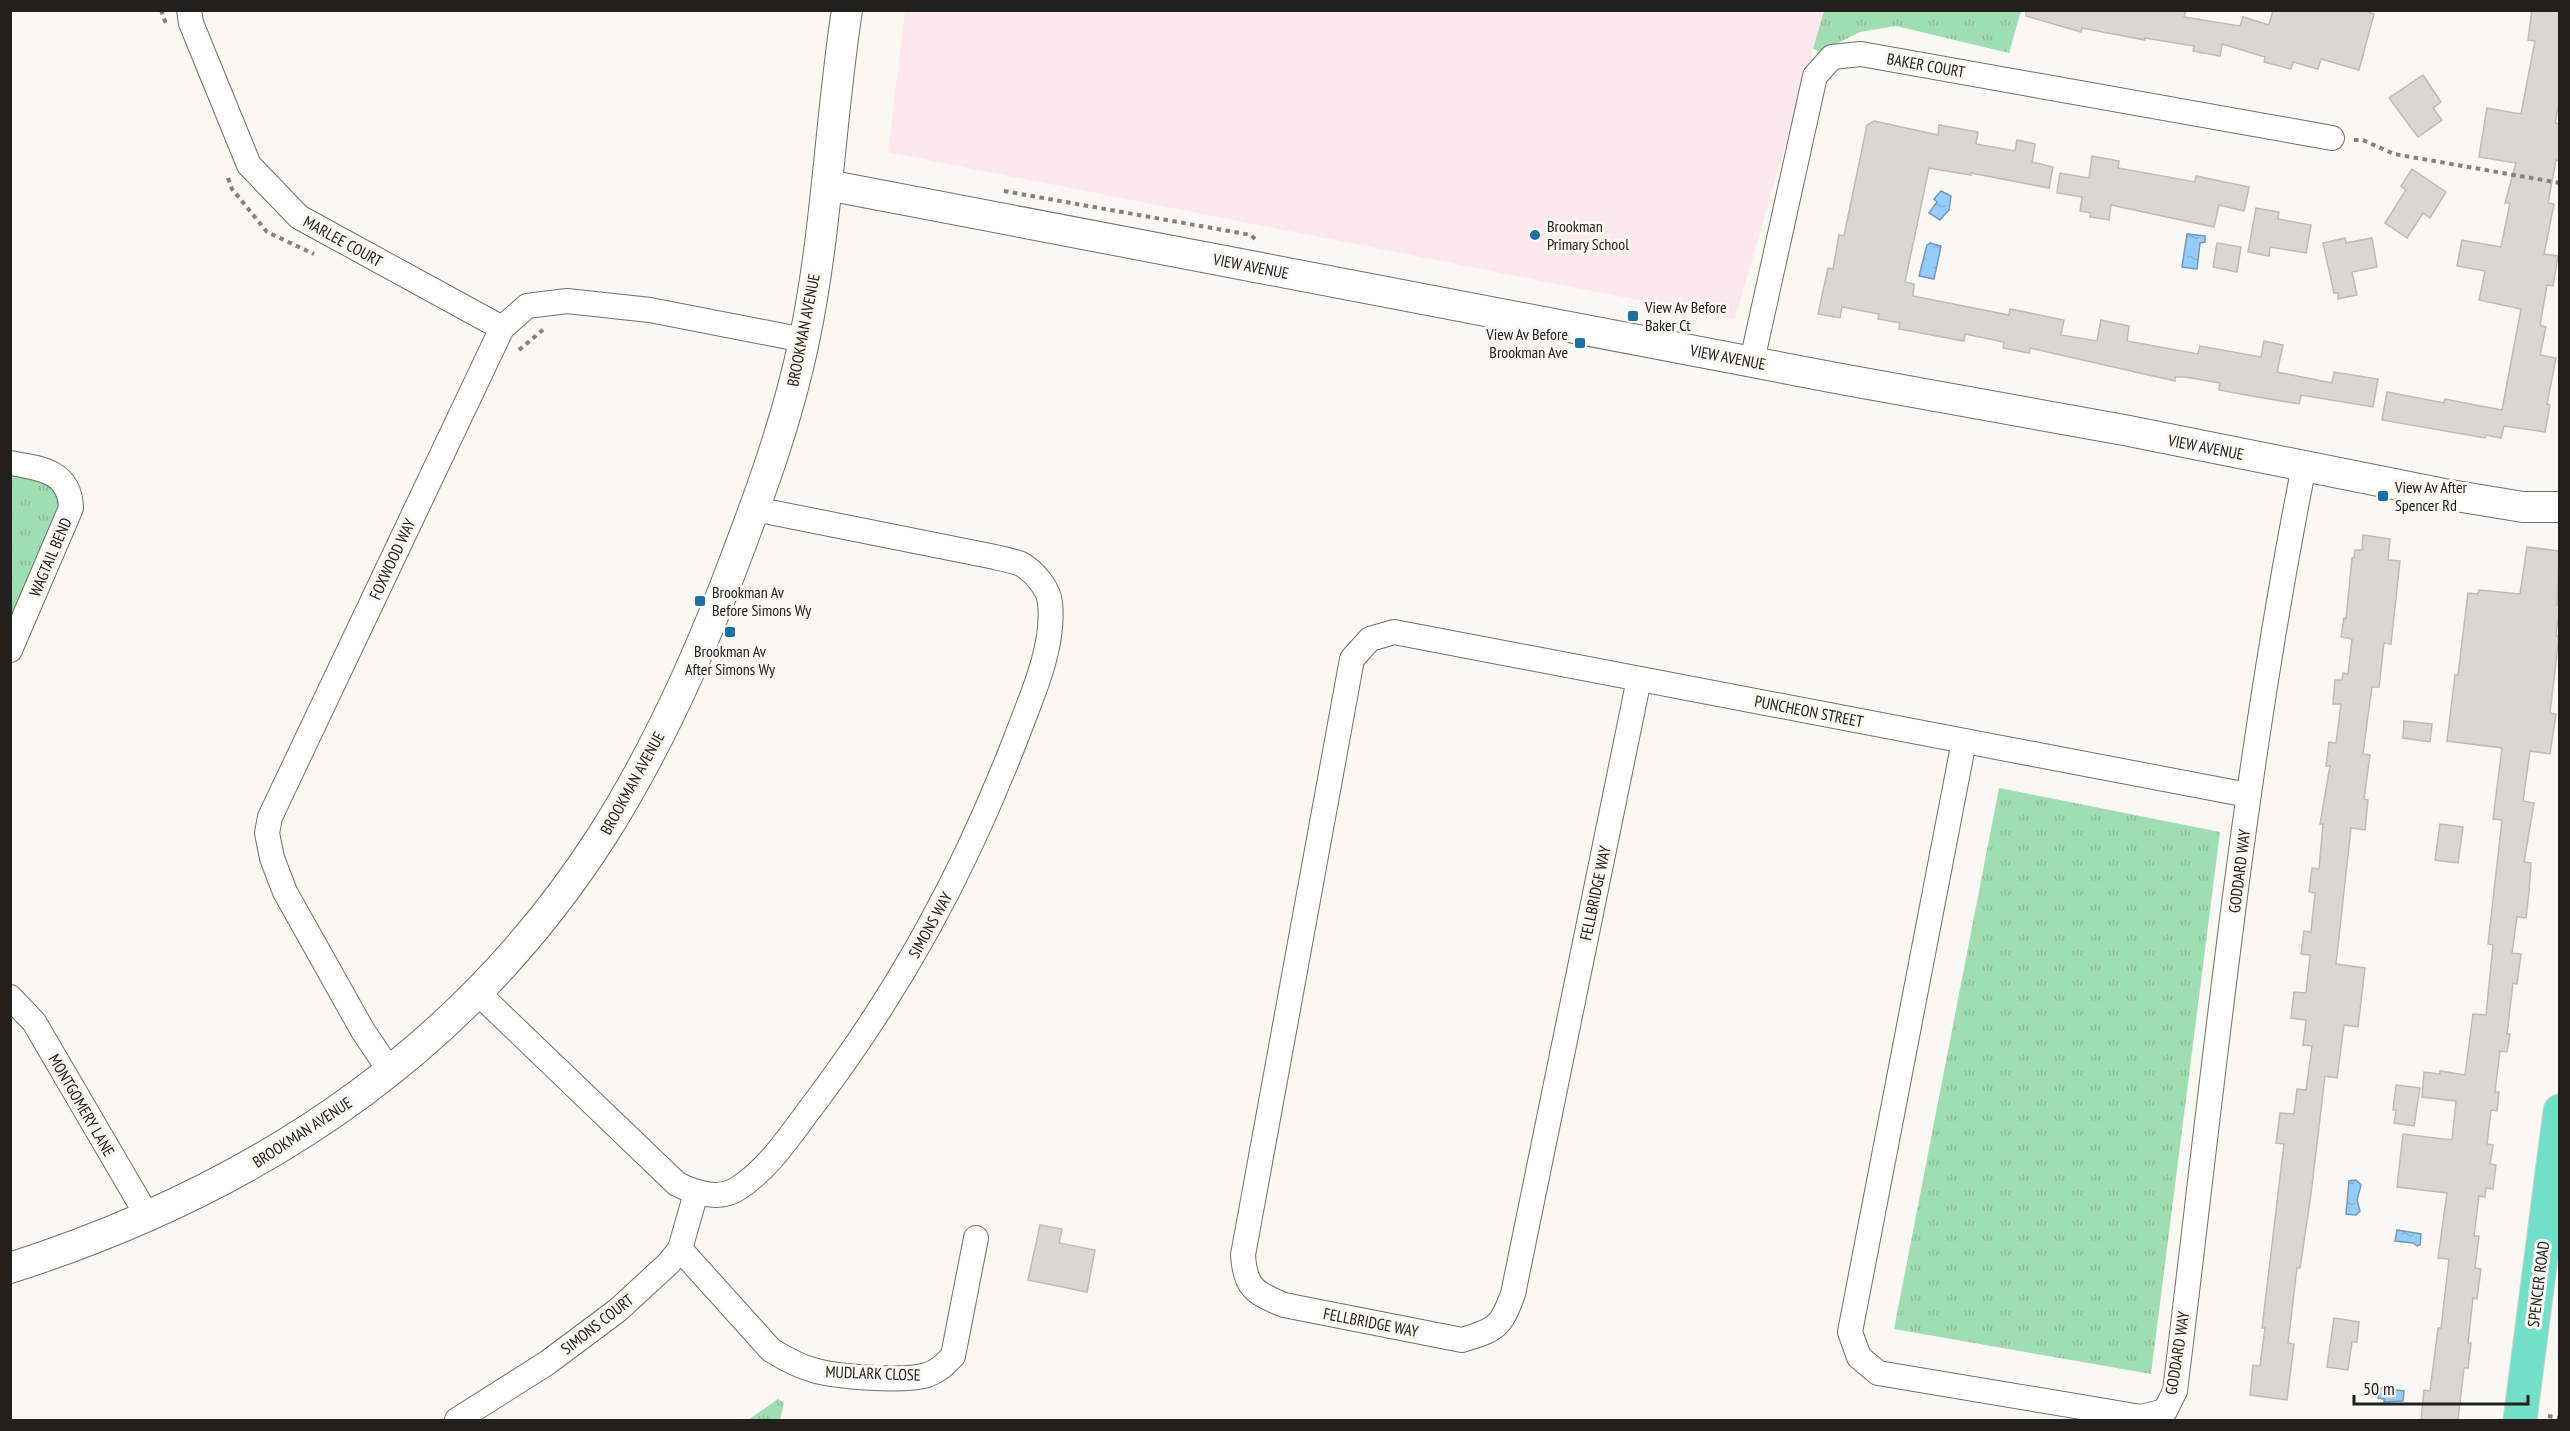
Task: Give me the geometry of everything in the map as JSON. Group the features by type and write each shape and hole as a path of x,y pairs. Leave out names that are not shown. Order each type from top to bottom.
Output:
{"main road":[{"name":"SPENCER ROAD","path":"2520,1420 2559,1111"}],"street":[{"name":"MARLEE COURT","path":"189,10 191,23 249,165 299,217 502,328"},
{"name":"BROOKMAN AVENUE","path":"10,1268 148,1217 200,1193 301,1135 346,1106 390,1071 478,993 560,897 602,837 637,778 696,659 755,509 785,415 804,340 827,185 847,10"},
{"name":"BAKER COURT","path":"1752,361 1815,76 1832,57 1861,54 2332,138"},
{"name":"VIEW AVENUE","path":"827,185 2124,430 2444,494 2523,507 2559,507"},
{"name":"FOXWOOD WAY","path":"390,1071 363,1031 285,892 272,858 267,834 270,817 502,328 527,306 567,301 650,310 804,340"},
{"name":"WAGTAIL BEND","path":"10,464 40,468 54,474 71,495 71,508 10,650"},
{"name":"GODDARD WAY","path":"1964,741 1850,1332 1859,1357 1878,1373 2141,1417 2165,1411 2175,1391 2248,795 2291,531 2304,466"},
{"name":"VIEW AVENUE","path":"2523,507 2559,524"},
{"name":"SIMONS WAY","path":"696,1193 717,1196 736,1190 753,1176 791,1134 848,1059 890,997 943,903 992,801 1038,681 1050,627 1050,601 1039,579 1022,565 995,556 755,509"},
{"name":"PUNCHEON STREET","path":"1370,639 1394,632 2248,795"},
{"name":"FELLBRIDGE WAY","path":"1370,639 1352,659 1243,1255 1245,1277 1259,1295 1284,1305 1462,1340 1489,1332 1504,1317 1513,1294 1639,679"},
{"path":"478,993 677,1184 696,1193"},
{"name":"MONTGOMERY LANE","path":"10,997 34,1022 148,1217"},
{"name":"SIMONS COURT","path":"457,1420 547,1363 618,1310 669,1263 680,1249 696,1193"},
{"name":"MUDLARK CLOSE","path":"680,1249 771,1350 789,1361 812,1370 835,1375 912,1377 928,1374 943,1367 953,1356 976,1238"}],"path":[{"path":"2332,138 2363,140 2394,154 2559,183"}],"shaded area":[{"name":"Brookman Primary School","path":"905,11 1824,11 1735,319 888,152"}],"green space":[{"path":"1824,11 2021,11 2009,53 1896,26 1860,32 1820,52 1813,49"},
{"path":"11,475 45,478 65,500 11,623"},
{"path":"1999,788 2220,832 2151,1374 1894,1329"},
{"path":"778,1399 784,1403 780,1420 748,1420"}],"water":[{"path":"1941,191 1951,196 1949,210 1940,220 1929,213 1937,202 1934,199"},
{"path":"2187,234 2205,236 2205,242 2200,243 2197,269 2182,267"},
{"path":"1930,243 1941,246 1934,279 1919,276 1927,245"},
{"path":"2356,1180 2361,1185 2357,1200 2360,1211 2356,1215 2346,1214 2349,1181"},
{"path":"2397,1230 2421,1234 2420,1245 2395,1241"},
{"path":"2371,1388 2376,1388 2379,1392 2380,1388 2404,1391 2403,1401 2384,1402 2384,1399 2378,1398 2378,1394 2370,1395"}],"building":[{"path":"2026,10 2186,10 2184,17 2240,26 2243,17 2269,25 2273,10 2363,10 2374,14 2359,70 2321,59 2318,69 2293,62 2291,69 2264,62 2265,57 2222,44 2220,56 2193,51 2194,46 2145,38 2145,40 2082,28 2081,32 2026,16"},
{"path":"2532,10 2559,10 2559,102 2555,123 2559,124 2559,161 2556,160 2548,203 2554,204 2544,254 2558,256 2553,286 2547,285 2540,325 2546,327 2540,355 2556,358 2547,404 2550,405 2545,432 2504,426 2501,438 2486,435 2485,438 2382,420 2387,392 2444,403 2445,399 2502,410 2521,309 2479,300 2485,271 2457,266 2462,240 2501,247 2510,203 2505,203 2516,163 2479,157 2487,108 2521,114 2535,41 2528,40"},
{"path":"2423,75 2441,102 2433,108 2442,120 2418,137 2389,98"},
{"path":"1874,121 1938,135 1939,125 1978,132 1976,144 2015,151 2017,140 2035,144 2032,162 2053,167 2049,188 1971,173 1971,175 1929,168 1905,282 1914,284 1913,296 2009,315 2010,309 2064,320 2061,335 2097,341 2101,320 2129,326 2127,341 2198,354 2200,346 2261,357 2264,341 2283,345 2277,372 2332,383 2334,372 2378,379 2373,407 2301,395 2299,404 2219,390 2220,383 2185,377 2175,377 2175,381 2030,348 2029,353 2003,348 2004,342 1965,334 1964,341 1899,329 1900,323 1878,319 1879,314 1842,307 1840,318 1818,314 1828,268 1833,269 1839,235 1844,236 1867,125"},
{"path":"2092,156 2119,161 2118,168 2195,182 2196,176 2249,187 2244,211 2219,205 2214,227 2111,205 2109,220 2090,217 2091,213 2080,211 2082,197 2057,193 2060,173 2089,178"},
{"path":"2412,169 2446,192 2430,218 2423,213 2407,238 2385,223 2406,190 2401,186"},
{"path":"2256,208 2279,212 2278,219 2311,225 2306,253 2270,247 2269,256 2248,252"},
{"path":"2345,238 2346,243 2372,238 2377,267 2352,272 2357,295 2338,299 2338,293 2334,293 2323,243"},
{"path":"2217,243 2241,247 2237,272 2213,267"},
{"path":"2363,535 2390,539 2388,560 2400,561 2391,644 2384,643 2379,687 2372,687 2363,754 2370,755 2364,799 2368,800 2365,830 2351,828 2336,964 2365,968 2358,1027 2344,1025 2337,1078 2325,1076 2311,1194 2300,1268 2297,1268 2288,1343 2294,1344 2287,1400 2250,1395 2253,1365 2260,1366 2265,1328 2262,1328 2284,1144 2276,1143 2280,1113 2294,1114 2297,1089 2306,1090 2312,1046 2303,1045 2306,1020 2291,1018 2294,992 2306,993 2310,955 2301,954 2304,931 2311,932 2315,893 2309,892 2312,868 2319,869 2323,824 2320,824 2330,766 2326,766 2329,742 2336,743 2341,704 2333,704 2335,680 2342,680 2343,673 2348,674 2352,639 2341,637 2344,618 2346,619 2352,558 2354,558 2355,550 2362,550"},
{"path":"2527,547 2559,551 2557,605 2559,605 2559,610 2556,636 2559,636 2550,713 2556,714 2550,754 2530,751 2523,801 2534,803 2524,862 2531,863 2529,892 2526,918 2517,917 2512,953 2521,954 2517,984 2513,983 2507,1052 2500,1051 2495,1092 2499,1092 2497,1111 2491,1110 2487,1144 2493,1145 2490,1164 2496,1165 2493,1189 2486,1188 2485,1197 2479,1196 2474,1236 2479,1236 2475,1268 2481,1269 2477,1299 2473,1298 2468,1368 2464,1368 2458,1420 2421,1420 2424,1390 2430,1391 2438,1328 2441,1328 2449,1259 2438,1258 2447,1193 2397,1187 2403,1134 2452,1140 2456,1101 2422,1097 2424,1072 2440,1074 2440,1071 2465,1075 2473,1014 2486,1015 2493,945 2488,944 2502,820 2493,819 2502,748 2447,741 2455,675 2458,675 2468,593 2478,594 2479,590 2520,594"},
{"path":"2404,721 2432,724 2430,742 2403,738"},
{"path":"2440,824 2463,827 2458,863 2435,860"},
{"path":"2396,1085 2420,1088 2414,1126 2394,1123"},
{"path":"1040,1225 1062,1229 1059,1243 1095,1250 1087,1292 1028,1280"},
{"path":"2334,1318 2359,1322 2357,1342 2352,1342 2348,1370 2327,1367"}],"place":[{"name":"Brookman Primary School","path":"1535,235"},
{"name":"View Av Before Baker Ct","path":"1633,316"},
{"name":"View Av Before Brookman Ave","path":"1580,343"},
{"name":"View Av After Spencer Rd","path":"2383,496"},
{"name":"Brookman Av Before Simons Wy","path":"700,601"},
{"name":"Brookman Av After Simons Wy","path":"730,632"}]}
